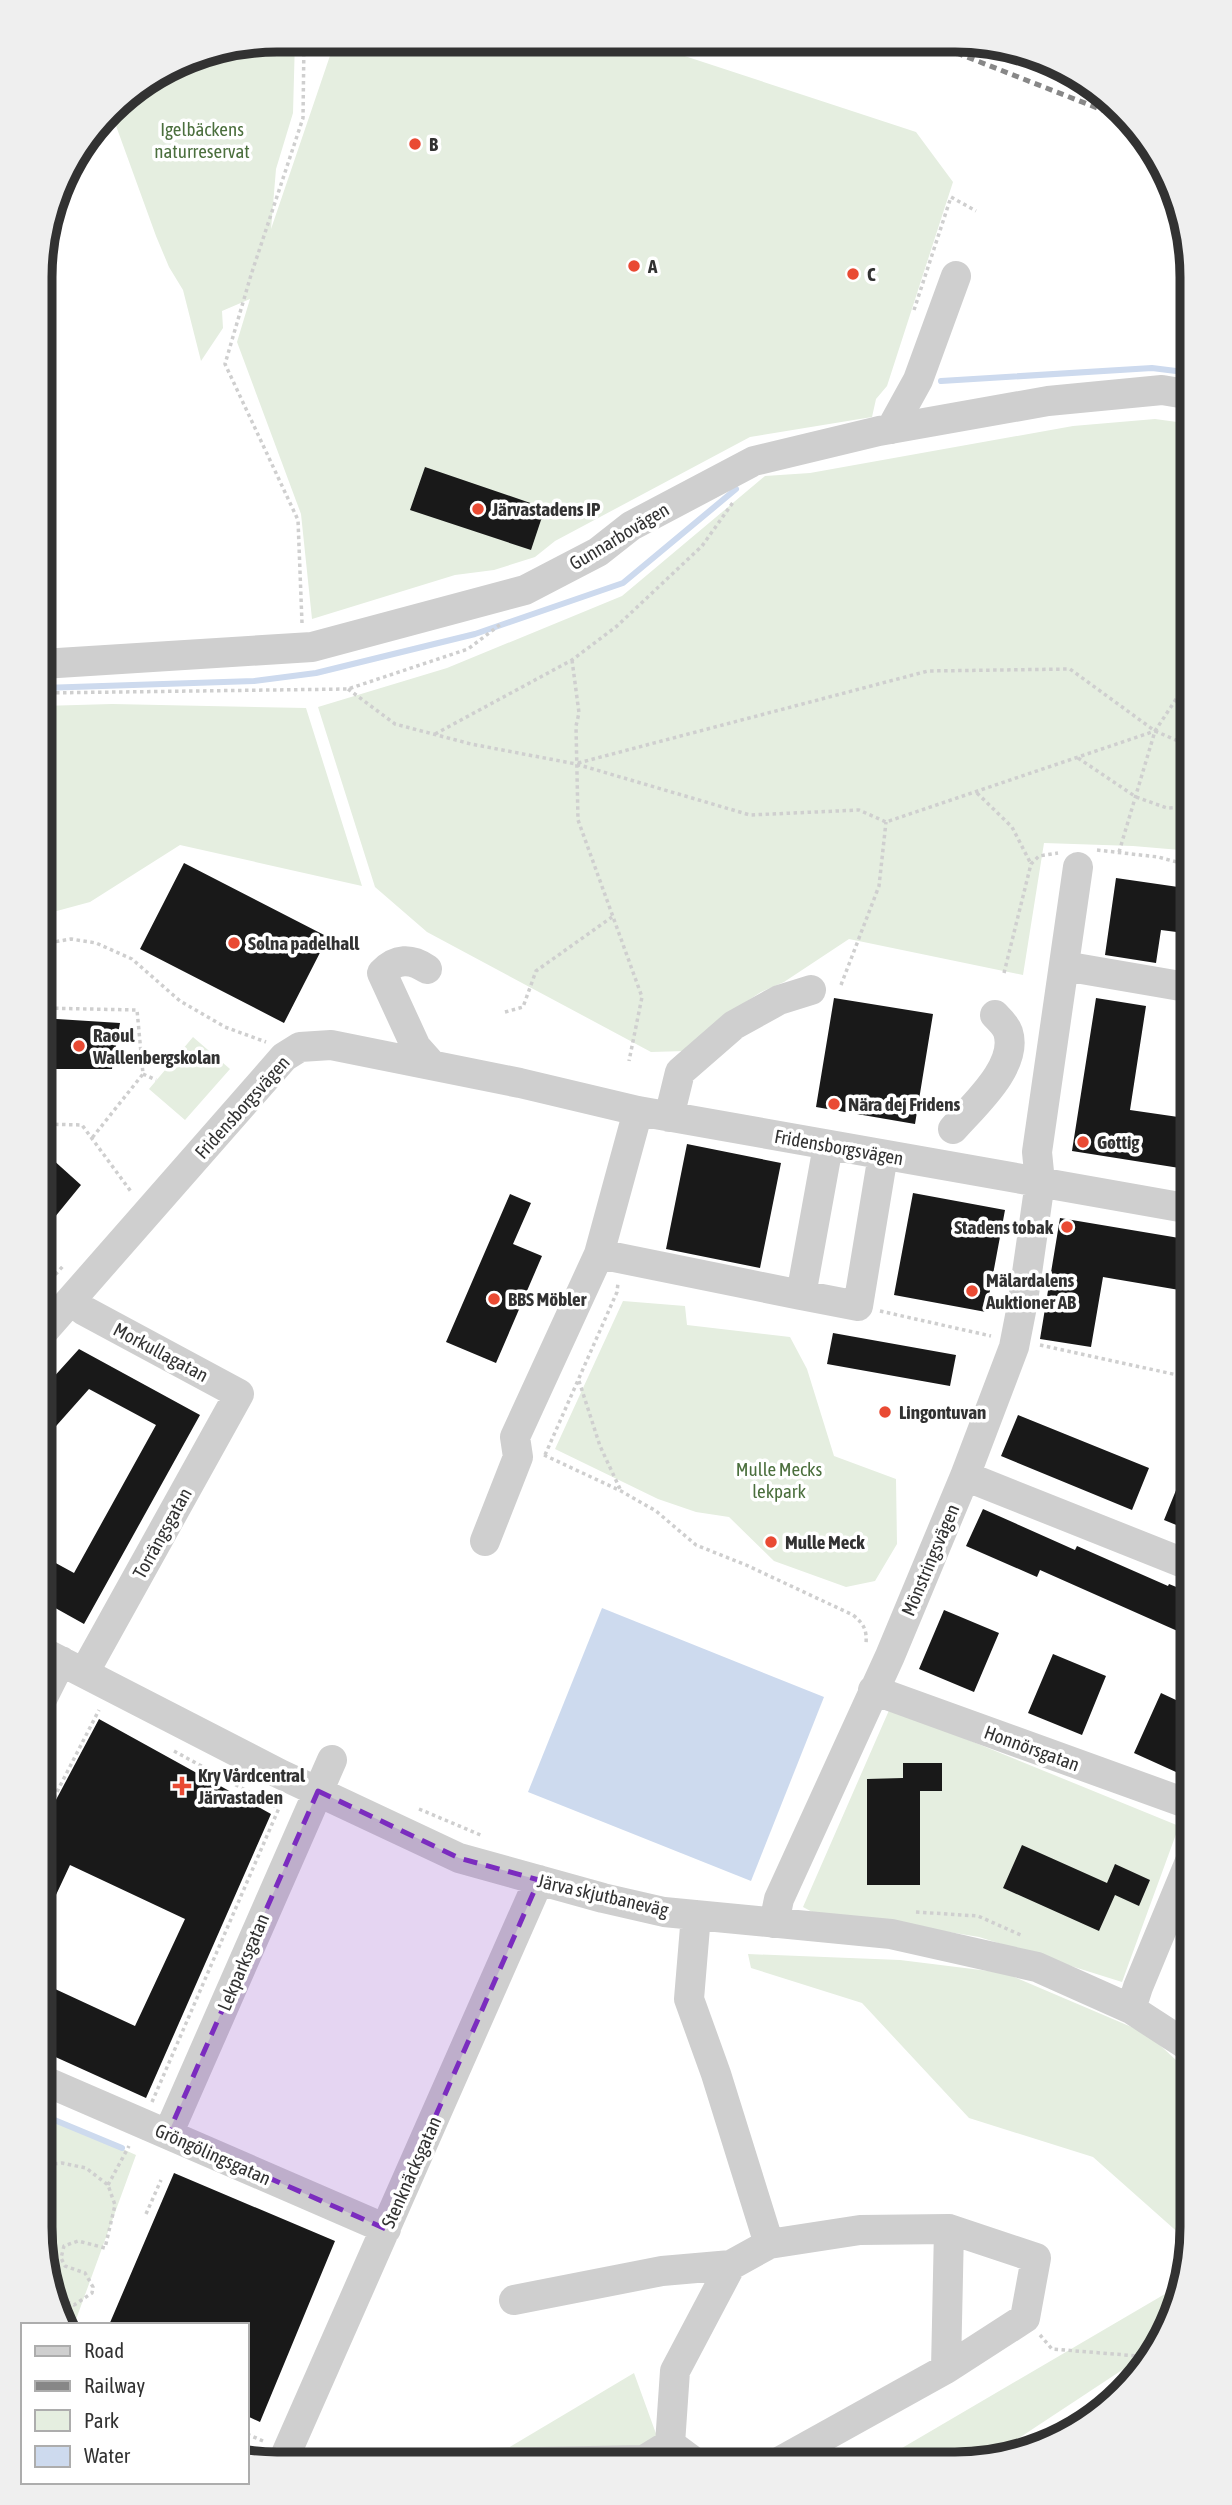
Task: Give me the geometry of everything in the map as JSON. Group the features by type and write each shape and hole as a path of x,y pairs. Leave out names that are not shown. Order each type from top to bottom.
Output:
{"street":[{"path":"880,431 918,380 956,276"},
{"name":"Gunnarbovägen","path":"53,663 312,647 525,590 598,552 621,533 754,461 880,431 1048,401 1162,390 1180,393"},
{"path":"1040,1182 1037,1152 1077,856"},
{"path":"427,970 418,963 399,961 389,965 382,973 416,1047 432,1065"},
{"path":"1064,966 1180,986"},
{"path":"669,1117 680,1072 734,1025 779,1000 811,990"},
{"path":"953,1129 1006,1065 1011,1047 1007,1030 995,1015"},
{"name":"Fridensborgsvägen","path":"52,1321 284,1057 300,1047 331,1045 520,1083 669,1117 1180,1207"},
{"path":"485,1541 517,1457 515,1437 599,1254 638,1111"},
{"path":"801,1295 828,1146"},
{"path":"599,1254 858,1306 883,1155"},
{"name":"Mönstringsvägen","path":"774,1923 779,1899 890,1656 965,1476 1003,1338 1023,1301 1040,1182"},
{"name":"Morkullagatan","path":"83,1310 239,1394"},
{"name":"Torrängsgatan","path":"52,1680 239,1394"},
{"path":"965,1476 1179,1561"},
{"name":"Järva skjutbaneväg","path":"62,1662 318,1791 459,1858 664,1912 891,1934 1037,1967 1132,2009 1179,2040"},
{"name":"Honnörsgatan","path":"873,1690 1179,1801"},
{"name":"Lekparksgatan","path":"168,2134 332,1760"},
{"name":"Stenknäcksgatan","path":"287,2452 539,1880"},
{"path":"1132,2009 1138,1987 1179,1887"},
{"path":"696,1915 689,1999 716,2074 769,2244"},
{"name":"Gröngölingsgatan","path":"52,2084 386,2230"},
{"path":"514,2300 662,2271 731,2264 769,2244 860,2230 949,2230 1036,2258 1025,2318 946,2369 797,2452"},
{"path":"946,2369 949,2230"},
{"path":"670,2444 675,2371 731,2264"},
{"path":"657,2452 670,2444"},
{"path":"670,2444 681,2452"}],"path":[{"path":"302,628 298,520 225,364 251,275 303,118 304,53"},
{"path":"914,310 950,197 976,211"},
{"path":"435,734 572,660 617,626 702,546 741,492 744,466"},
{"path":"572,660 579,713 576,726 578,820 642,997 629,1061"},
{"path":"576,764 928,671 1070,669 1155,731 1180,742"},
{"path":"348,689 395,724 471,744 576,764 750,815 859,810 887,822 1155,731"},
{"path":"1119,852 1155,731 1180,693"},
{"path":"1078,758 1136,797 1167,808 1180,807"},
{"path":"977,793 1012,827 1031,864"},
{"path":"841,985 878,886 887,822"},
{"path":"1004,973 1031,864 1039,856 1119,852 1180,864"},
{"path":"505,1012 523,1007 536,971 612,917"},
{"path":"53,942 71,939 96,943 132,959 191,1008 225,1027 267,1043"},
{"path":"53,1008 137,1010 143,1073 92,1138"},
{"path":"143,1073 156,1080"},
{"path":"53,1124 82,1125 132,1193"},
{"path":"545,1455 617,1292"},
{"path":"858,1306 1179,1376"},
{"path":"579,1379 600,1446 621,1491"},
{"path":"515,1437 656,1511 696,1545 853,1615 867,1630 866,1644 890,1656"},
{"path":"52,1801 100,1709"},
{"path":"148,2109 279,1808"},
{"path":"417,1808 493,1840"},
{"path":"108,2185 132,2139"},
{"path":"52,2164 86,2168 108,2185 115,2205 105,2248 78,2241 64,2246 61,2258 65,2266 85,2273 93,2287 92,2293 74,2305 64,2301"},
{"path":"146,2214 161,2180"},
{"path":"1025,2318 1052,2349 1139,2356"}],"highlighted area":[{"path":"318,1791 459,1858 539,1880 386,2229 168,2134"}],"green space":[{"name":"Igelbäckens naturreservat","path":"674,52 916,132 953,182 887,386 876,399 872,417 750,437 555,541 535,557 494,570 455,575 312,619 301,514 237,342 250,299 222,311 223,328 201,361 183,290 169,267 115,123 141,99 178,76 220,60 263,53 295,53 293,113 276,169 271,229 331,53"},
{"path":"1155,419 1180,422 1180,850 1044,843 1023,975 849,939 784,982 761,992 717,1021 686,1051 651,1052 427,932 375,887 318,707 447,668 622,596 765,476 810,473 1073,426"},
{"path":"112,704 306,708 362,886 180,845 90,902 53,912 53,706"},
{"path":"193,1037 230,1069 185,1120 149,1089"},
{"name":"Mulle Mecks lekpark","path":"623,1301 685,1306 687,1325 790,1337 807,1369 834,1456 896,1479 897,1544 875,1581 846,1587 774,1561 729,1517 696,1512 658,1499 555,1449"},
{"path":"890,1708 1179,1826 1122,1982 979,1937 852,1916 816,1914 803,1907"},
{"path":"748,1954 900,1960 1005,1973 1148,2034 1179,2063 1179,2233 1093,2157 969,2118 862,2003 751,1968"},
{"path":"52,2117 136,2155 74,2323 64,2300 53,2242"},
{"path":"1170,2291 1149,2340 1134,2362 1007,2446 969,2452 895,2452"},
{"path":"634,2373 663,2452 501,2452"}],"water":[{"path":"602,1608 824,1697 751,1881 528,1792"}],"building":[{"name":"Järvastadens IP","path":"425,467 545,508 531,550 410,510"},
{"name":"Solna padelhall","path":"184,863 328,937 284,1023 140,949"},
{"path":"1116,878 1180,887 1180,932 1161,930 1156,963 1105,955"},
{"path":"834,998 933,1014 915,1124 816,1107"},
{"path":"1096,998 1146,1006 1130,1110 1180,1117 1180,1168 1072,1151"},
{"name":"Raoul Wallenbergskolan","path":"53,1019 120,1023 112,1069 53,1069"},
{"path":"687,1144 781,1163 760,1268 666,1249"},
{"path":"53,1159 81,1185 53,1220"},
{"path":"913,1193 1005,1210 986,1312 894,1295"},
{"name":"BBS Möbler","path":"510,1194 531,1203 513,1244 542,1256 496,1363 446,1342"},
{"path":"1060,1218 1180,1238 1179,1290 1103,1277 1091,1347 1040,1339"},
{"path":"833,1333 956,1355 950,1386 827,1364"},
{"path":"79,1349 200,1415 84,1624 52,1606 52,1561 74,1573 156,1425 89,1389 52,1430 52,1378"},
{"path":"1018,1415 1149,1468 1132,1510 1001,1456"},
{"path":"1179,1482 1179,1526 1164,1520"},
{"path":"983,1509 1075,1550 1077,1546 1168,1586 1169,1584 1179,1588 1179,1632 1040,1570 1037,1577 966,1546"},
{"path":"944,1610 999,1633 974,1692 919,1669"},
{"path":"1053,1654 1106,1676 1082,1735 1028,1713"},
{"path":"1161,1693 1179,1702 1179,1773 1134,1753"},
{"path":"99,1719 271,1814 146,2098 52,2055 52,1988 135,2026 185,1919 70,1865 52,1903 52,1807"},
{"path":"903,1763 942,1763 942,1791 920,1791 920,1885 867,1885 867,1779 903,1778"},
{"path":"1022,1845 1107,1883 1115,1864 1150,1880 1139,1906 1115,1895 1099,1931 1003,1888"},
{"path":"174,2173 335,2241 260,2422 248,2416 248,2323 110,2323"}],"waterway":[{"path":"941,381 1152,368 1180,371"},
{"path":"53,688 254,681 316,673 475,634 623,583 736,489"},
{"path":"52,2119 122,2148"}],"railway":[{"path":"955,52 1107,112"},
{"path":"1018,62 1048,73"}],"place":[{"name":"B","path":"415,144"},
{"name":"A","path":"634,266"},
{"name":"C","path":"853,274"},
{"name":"Järvastadens IP","path":"478,509"},
{"name":"Solna padelhall","path":"234,943"},
{"name":"Raoul Wallenbergskolan","path":"79,1046"},
{"name":"Nära dej Fridens","path":"834,1104"},
{"name":"Gottig","path":"1083,1142"},
{"name":"Stadens tobak","path":"1067,1227"},
{"name":"Mälardalens Auktioner AB","path":"972,1291"},
{"name":"BBS Möbler","path":"494,1299"},
{"name":"Lingontuvan","path":"885,1412"},
{"name":"Mulle Meck","path":"771,1542"},
{"name":"Kry Vårdcentral Järvastaden","path":"182,1786"}]}
